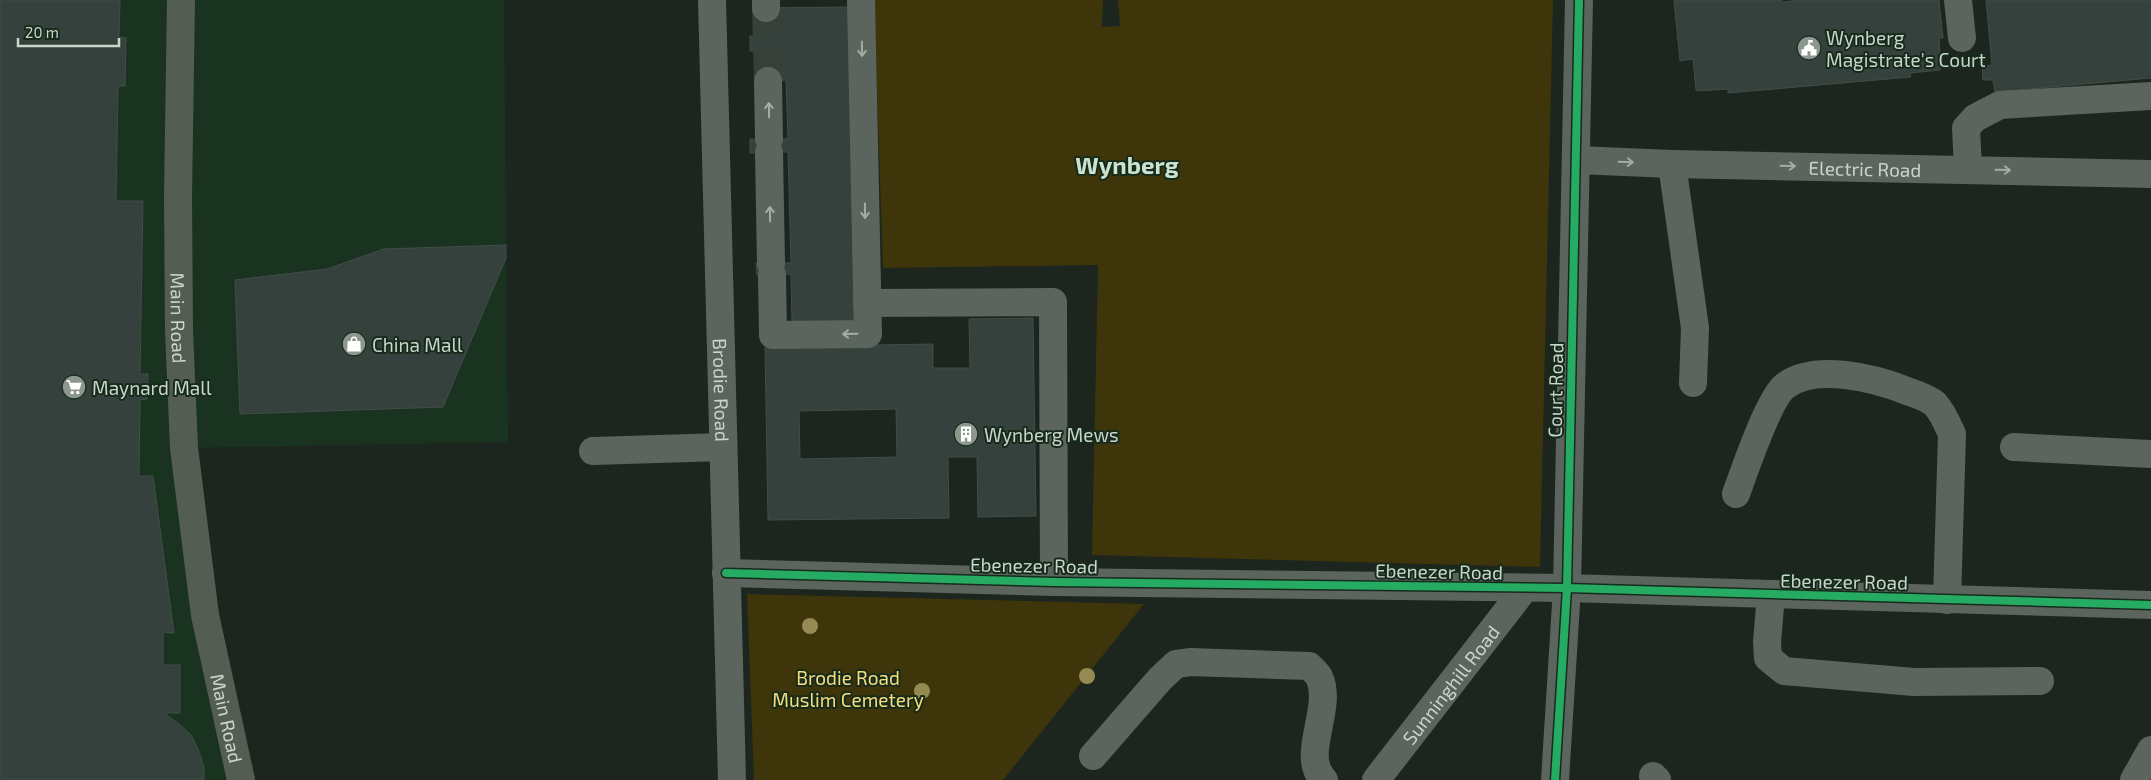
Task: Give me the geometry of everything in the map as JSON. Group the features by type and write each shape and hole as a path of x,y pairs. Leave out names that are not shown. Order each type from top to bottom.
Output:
{"main road":[{"name":"Main Road","path":"181,0 178,330 184,448 205,615 241,780"}],"street":[{"name":"Brodie Road","path":"712,0 732,780"},
{"path":"768,81 773,335 868,334 861,0"},
{"name":"Court Road","path":"1556,780 1567,588 1579,0"},
{"path":"1958,0 1962,38"},
{"path":"1968,169 1966,128 1975,118 2000,105 2151,96"},
{"name":"Electric Road","path":"1577,160 1672,164 2151,174"},
{"path":"1672,164 1694,328 1693,383"},
{"path":"867,303 1053,302 1054,582"},
{"path":"1736,494 1770,407 1784,387 1796,380 1817,375 1857,375 1889,384 1933,403 1943,414 1952,434 1947,600"},
{"path":"593,451 722,447"},
{"path":"2014,447 2151,454"},
{"name":"Ebenezer Road","path":"726,573 1054,582 1567,588 2151,605"},
{"name":"Sunninghill Road","path":"1376,780 1525,588"},
{"path":"1771,595 1767,642 1768,658 1784,671 1914,682 2040,681"},
{"path":"1093,756 1160,678 1176,664 1191,662 1309,666 1319,677 1323,697 1315,751 1315,768 1324,780"},
{"path":"2134,780 2151,750"}],"shaded area":[{"path":"0,0 504,0 508,442 184,448 241,780 0,780"}],"green space":[{"path":"874,0 1103,0 1102,27 1120,26 1118,0 1553,0 1540,567 1092,555 1098,265 883,268"},
{"name":"Brodie Road Muslim Cemetery","path":"747,594 1144,604 1003,780 754,780"}],"building":[{"name":"Maynard Mall","path":"0,0 120,0 119,37 126,38 125,86 118,86 116,201 143,201 140,374 148,374 147,399 140,400 139,476 153,476 174,633 163,632 163,665 180,665 180,713 164,713 191,735 199,751 204,768 204,780 0,780"},
{"name":"Wynberg Magistrate's Court","path":"1674,0 1782,0 1782,2 1801,0 1939,0 1943,38 1939,38 1941,67 1940,70 1910,73 1911,77 1728,93 1728,89 1697,91 1693,59 1680,61"},
{"path":"1986,0 2151,0 2151,78 1995,92 1993,80 1983,80 1982,66 1992,65"},
{"path":"850,7 854,323 792,323 791,274 757,275 756,263 791,263 788,152 750,153 750,139 788,139 786,80 760,81 760,51 750,51 750,36 758,36 758,8"},
{"name":"China Mall","path":"506,245 506,258 443,407 240,414 235,280 327,269 384,249"},
{"name":"Wynberg Mews","path":"1033,318 1036,516 978,517 977,457 948,457 949,518 768,520 765,347 933,344 933,368 970,368 969,319","holes":["896,409 897,457 800,459 799,411"]}],"tunnel":[{"path":"766,8 768,81"}],"cycle path":[{"path":"1555,780 1567,588 1579,0"},
{"path":"726,573 1054,582 1567,588 2151,605"}],"place":[{"name":"Wynberg Magistrate's Court","path":"1809,48"},
{"name":"China Mall","path":"354,344"},
{"name":"Maynard Mall","path":"74,387"},
{"name":"Wynberg Mews","path":"966,434"}],"district":[{"name":"Wynberg","path":"1127,164"}]}
